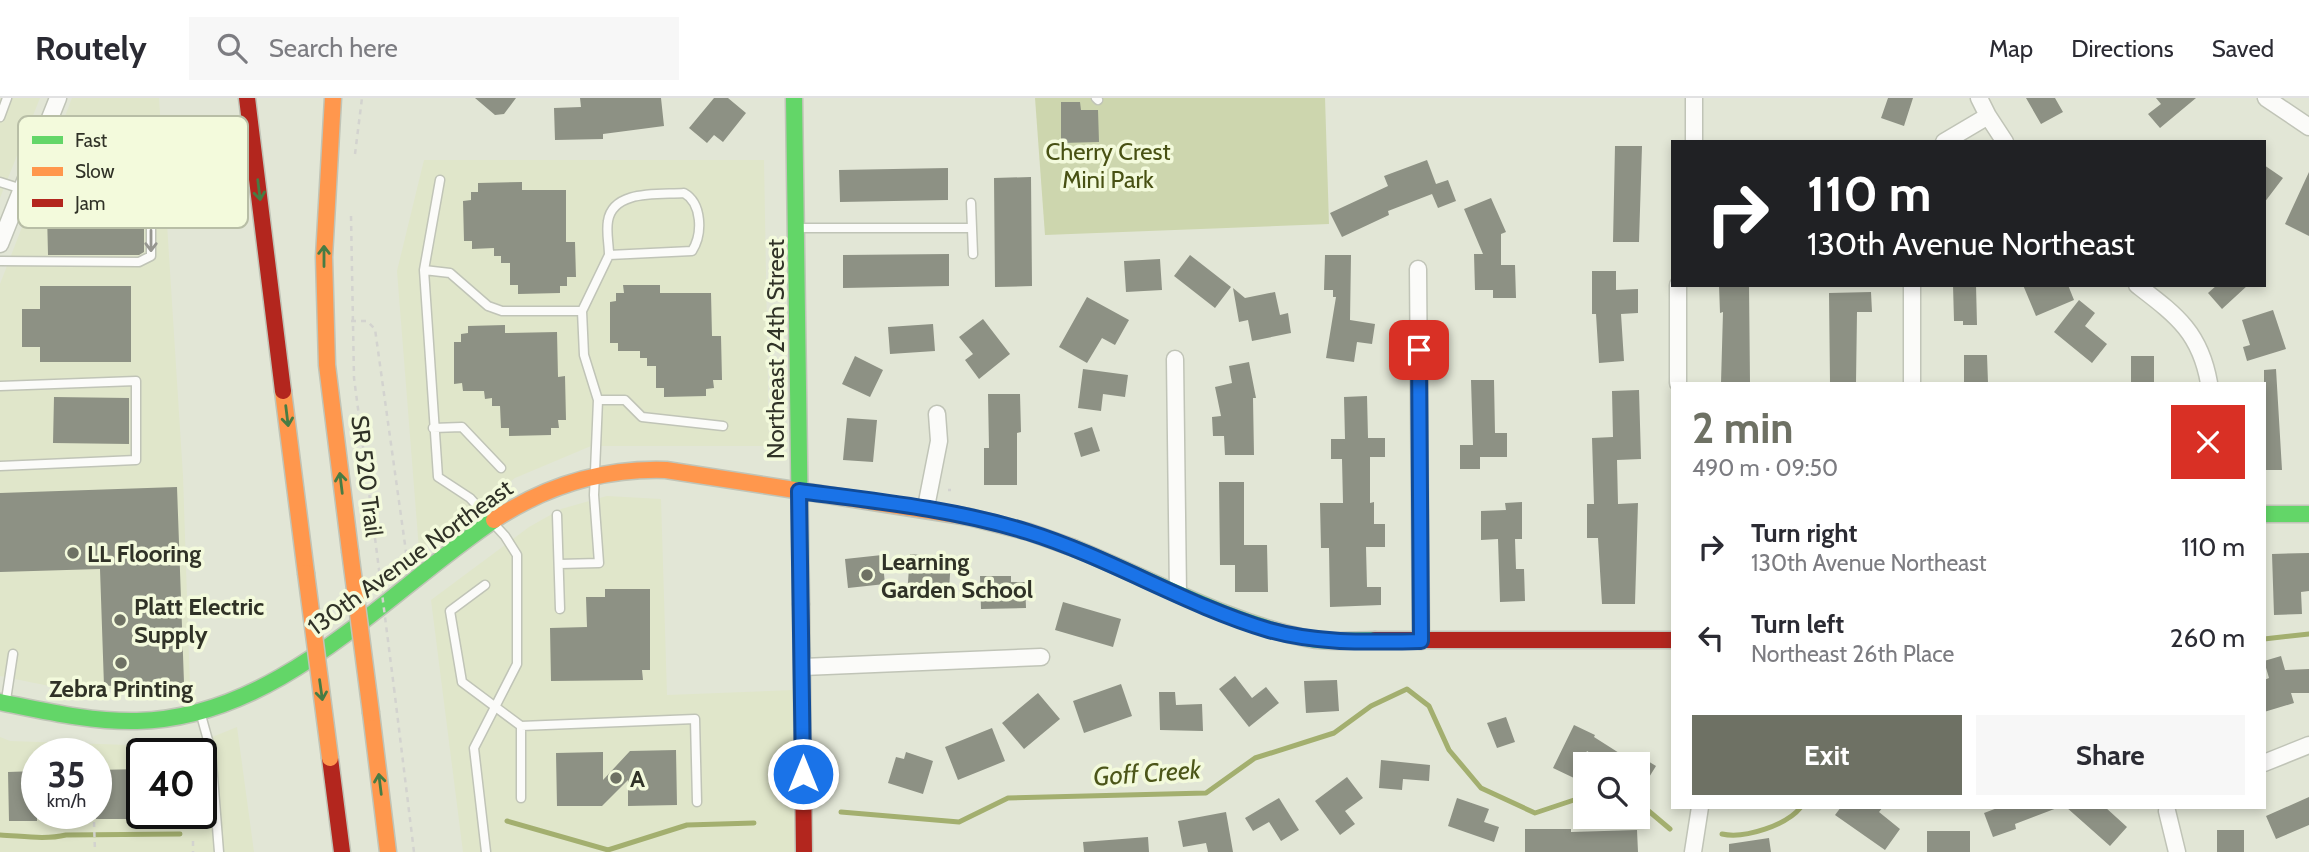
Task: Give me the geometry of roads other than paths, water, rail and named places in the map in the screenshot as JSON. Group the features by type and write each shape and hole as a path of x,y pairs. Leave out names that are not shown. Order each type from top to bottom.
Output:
{"main road":[{"path":"247,98 342,852"},
{"path":"333,98 324,257 326,351 388,852"},
{"name":"Northeast 24th Street","path":"794,98 804,852"},
{"name":"130th Avenue Northeast","path":"3,702 141,721 200,712 233,701 311,657 523,500 596,474 635,469 677,471 799,491 926,507 1026,531 1077,549 1178,594 1269,630 1313,639 1671,640"},
{"path":"2266,514 2309,513"}],"street":[{"path":"51,116 58,98"},
{"path":"1693,98 1694,140"},
{"path":"1979,98 2003,140"},
{"path":"2266,98 2309,127"},
{"path":"1947,140 1988,116"},
{"path":"0,244 18,199"},
{"path":"1418,269 1421,641"},
{"path":"1678,287 1678,382"},
{"path":"1912,287 1912,382"},
{"path":"2140,287 2182,319 2196,340 2209,382"},
{"path":"1175,359 1178,594"},
{"path":"926,507 939,441 937,414"},
{"path":"803,667 1041,657"},
{"path":"2266,762 2309,745"},
{"path":"1693,852 1700,809"},
{"path":"2169,809 2177,852"}],"lane":[{"path":"0,117 7,98"},
{"path":"440,180 424,270 438,477 470,498 489,523 505,536 517,555 517,664 474,748 486,852"},
{"path":"0,182 18,188"},
{"path":"559,564 599,563 594,495 598,400 584,355 582,311 609,255 608,220 615,207 630,196 684,193 698,206 698,242 692,251 609,255"},
{"path":"971,203 973,254"},
{"path":"0,261 139,262 151,256 151,228"},
{"path":"797,228 972,228"},
{"path":"424,270 450,273 488,306 502,312 582,311"},
{"path":"0,386 136,381 136,460 0,466"},
{"path":"598,400 625,400 642,417 723,426"},
{"path":"433,428 462,427 501,468"},
{"path":"557,515 560,609"},
{"path":"485,585 450,611 462,682 520,726 695,719 697,802"},
{"path":"3,702 13,654"},
{"path":"200,712 211,751 219,852"},
{"path":"520,726 521,798"}],"waterway":[{"name":"Goff Creek","path":"2266,639 2309,634"},
{"name":"Goff Creek","path":"841,812 959,822 1008,798 1206,793 1255,758 1334,733 1371,706 1407,689 1429,706 1449,750 1481,788 1535,813 1573,800"},
{"name":"Goff Creek","path":"1722,834 1742,834 1765,829 1786,820 1799,809"},
{"name":"Goff Creek","path":"1650,812 1670,829"},
{"name":"Goff Creek","path":"507,821 608,850 687,825 754,823"},
{"name":"Goff Creek","path":"0,835 42,837 180,834"}],"place":[{"name":"LL Flooring","path":"73,553"},
{"name":"Learning Garden School","path":"867,575"},
{"name":"Platt Electric Supply","path":"120,620"},
{"name":"Zebra Printing","path":"121,663"},
{"name":"A","path":"616,778"}],"park label":[{"name":"Cherry Crest Mini Park","path":"1108,165"}]}
